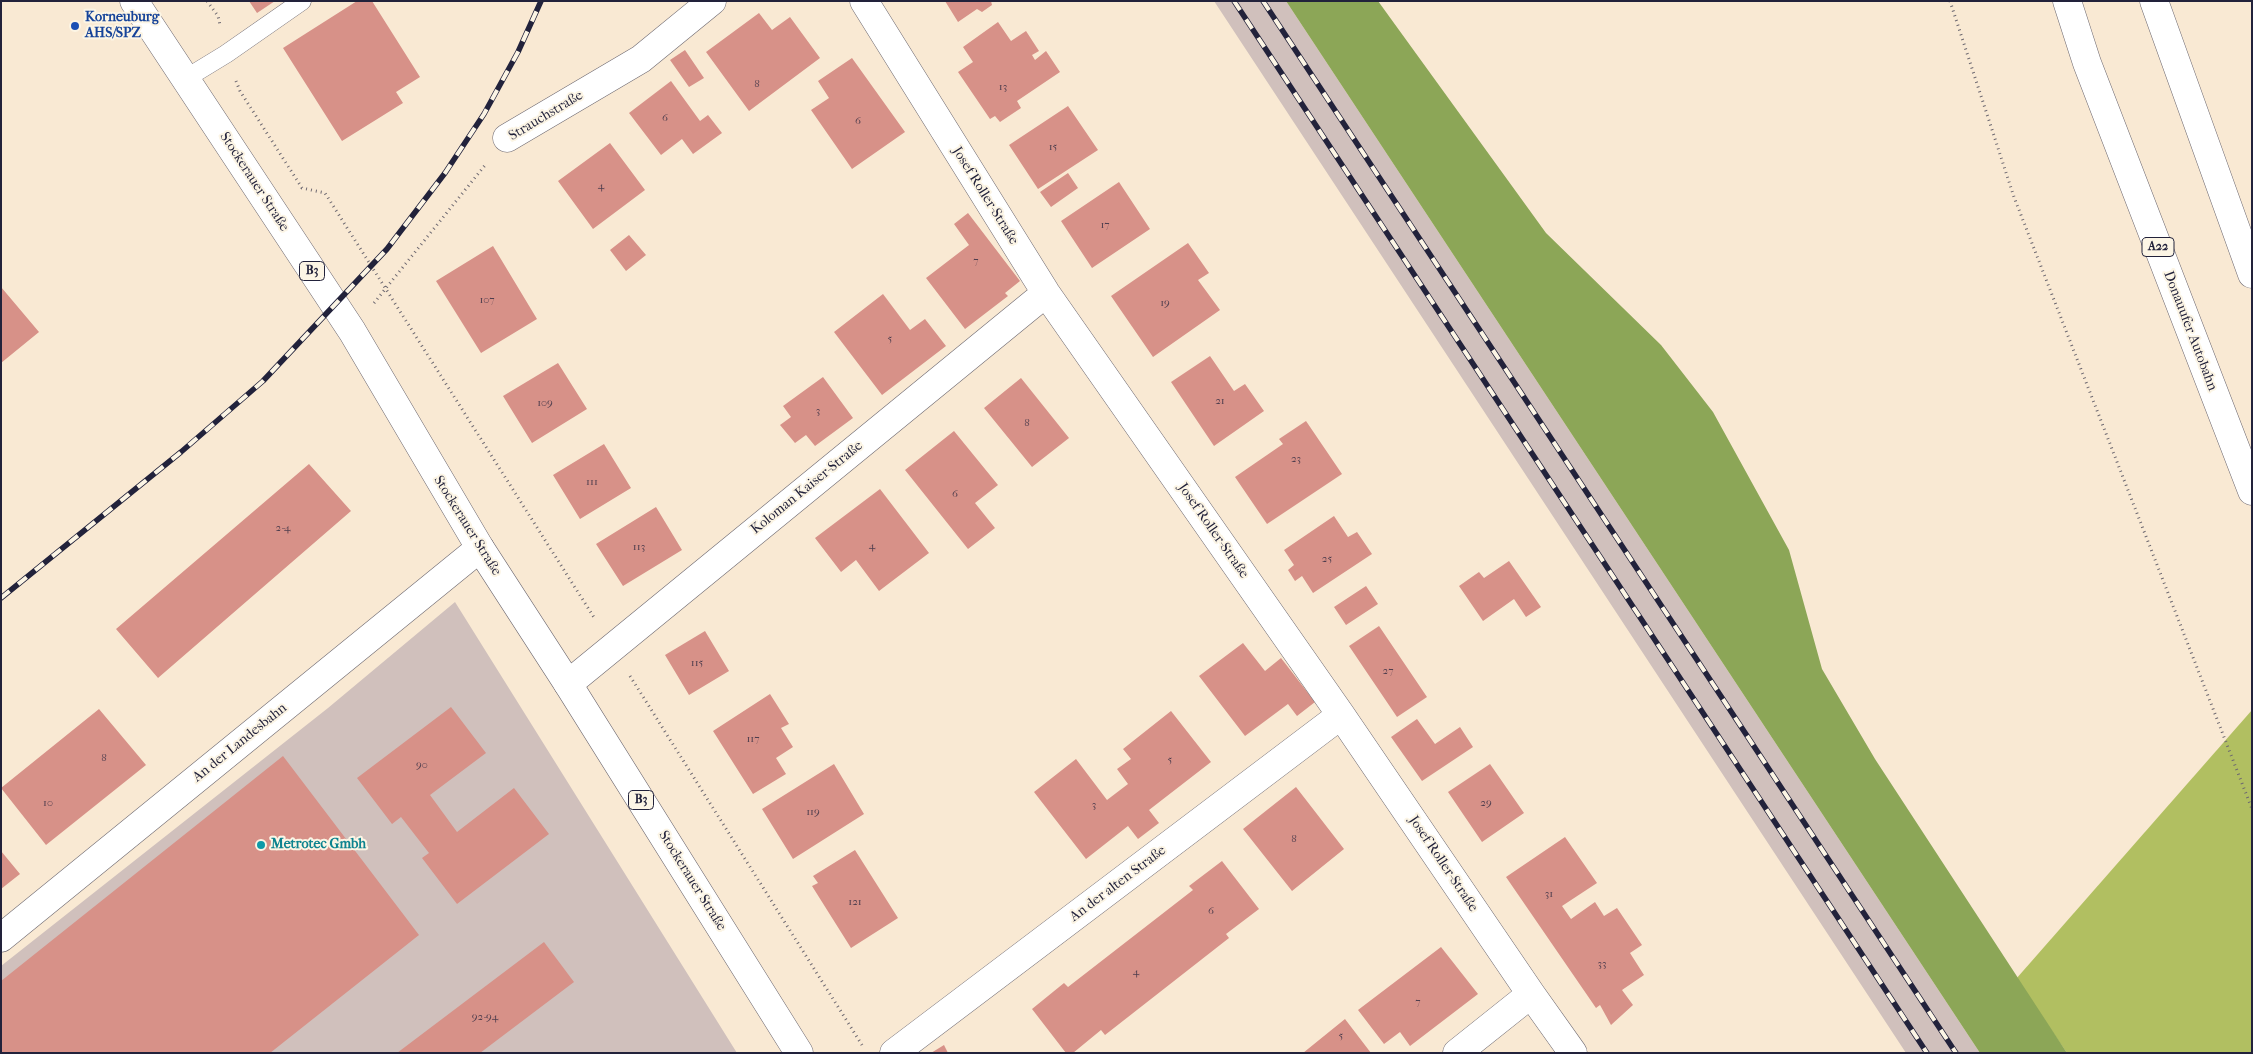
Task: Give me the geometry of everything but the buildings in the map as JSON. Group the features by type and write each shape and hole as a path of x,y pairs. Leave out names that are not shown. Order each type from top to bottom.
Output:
{"main road":[{"name":"Stockerauer Straße","path":"134,1 352,331 480,548 568,684 800,1053"},
{"name":"Strauchstraße","path":"507,138 641,59 712,1"},
{"name":"Josef Roller-Straße","path":"864,1 1046,293 1341,715 1531,994 1574,1053"},
{"name":"Donauufer Autobahn","path":"2067,1 2087,63 2252,491"},
{"path":"2154,1 2252,274"},
{"name":"Koloman Kaiser-Straße","path":"568,684 1046,293"},
{"name":"An der Landesbahn","path":"1,938 480,548"},
{"name":"An der alten Straße","path":"894,1053 1341,715"},
{"path":"1457,1053 1531,994"}],"lane":[{"path":"185,79 226,54 302,1"}],"path":[{"path":"208,1 218,16 226,54 240,91 302,188 325,193 866,1053"},
{"path":"1950,1 2014,197 2252,809"},
{"name":"Strauchstraße","path":"352,331 507,138"}],"shaded area":[{"path":"1214,1 1286,1 1980,1053 1906,1053"},
{"path":"455,602 737,1053 1,1053 1,966 328,708"}],"green space":[{"path":"1286,1 1378,1 1546,233 1661,345 1713,412 1789,550 1822,669 1875,759 2067,1053 1980,1053"},
{"path":"2252,710 2252,1053 2067,1053 2016,979"}],"railway":[{"path":"1,598 181,452 263,381 387,249 445,173 484,114 518,52 541,1"},
{"path":"1234,1 1927,1053"},
{"path":"1263,1 1956,1053"}],"place":[{"name":"Korneuburg AHS/SPZ","path":"75,26"},
{"name":"Metrotec Gmbh","path":"261,845"}]}
